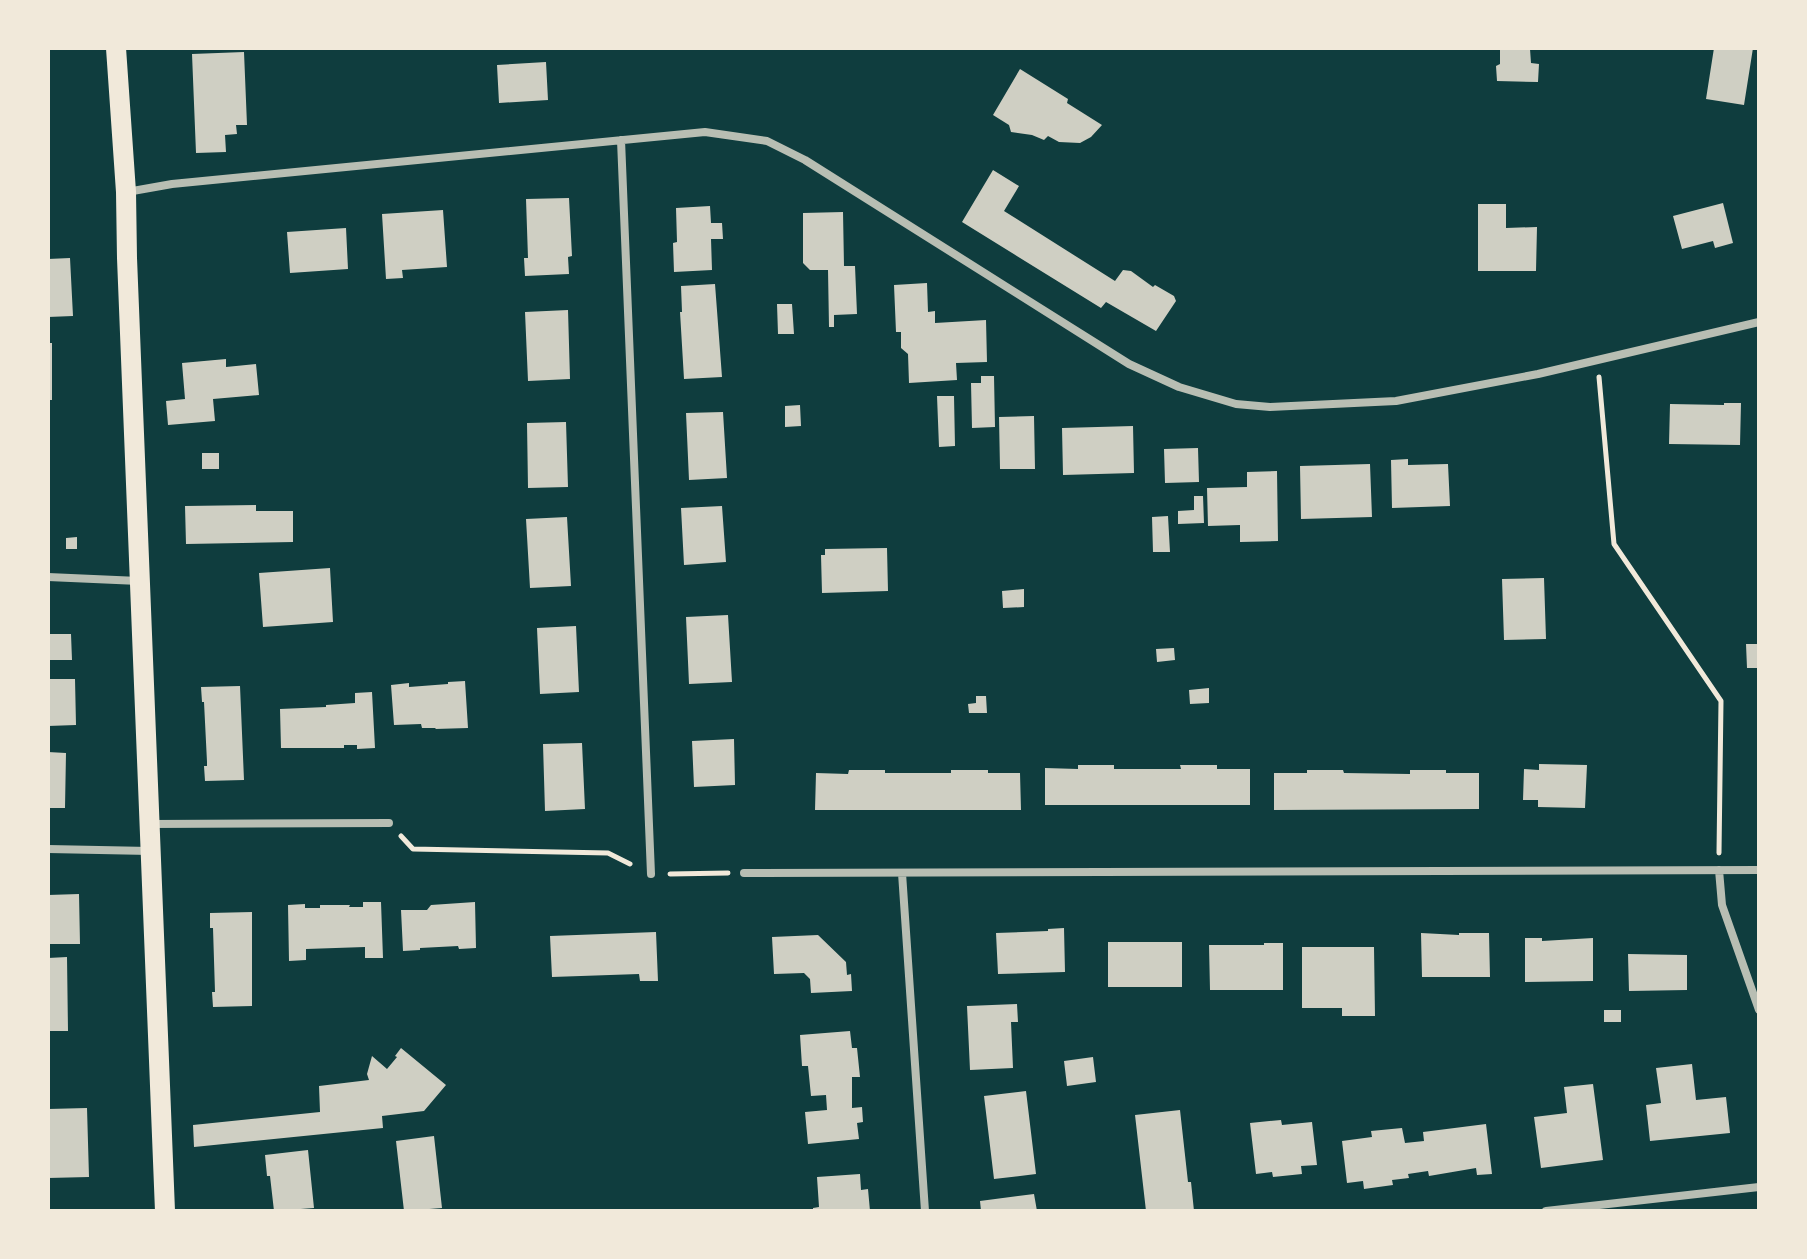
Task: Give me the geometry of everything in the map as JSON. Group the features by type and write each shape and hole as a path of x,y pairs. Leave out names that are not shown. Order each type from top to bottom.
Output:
{"main road":[{"path":"116,48 126,192 165,1211"}],"street":[{"path":"126,192 172,184 705,132 767,141 805,160 1129,364 1179,387 1236,404 1270,407 1396,401 1519,378 1759,322"},
{"path":"621,140 651,874"},
{"path":"48,577 139,581"},
{"path":"149,824 389,823"},
{"path":"48,849 151,851"},
{"path":"1719,870 1722,905 1759,1010"},
{"path":"744,873 1759,870"},
{"path":"902,873 925,1211"},
{"path":"1546,1211 1759,1187"}],"path":[{"path":"1597,360 1614,544 1721,701 1719,870"},
{"path":"389,823 413,849 608,853 651,874 744,873"}],"building":[{"path":"1714,48 1753,48 1744,105 1706,99"},
{"path":"1500,49 1530,49 1531,63 1539,64 1538,82 1497,81"},
{"path":"244,52 247,125 236,125 237,134 225,135 226,152 196,153 192,54"},
{"path":"546,62 548,100 499,103 497,65"},
{"path":"1020,69 1102,125 1080,143 1059,142 1048,136 1044,140 1011,132 1009,125 993,115"},
{"path":"993,170 1019,186 1004,211 1115,281 1123,270 1131,271 1153,287 1155,285 1174,296 1176,301 1156,331 1106,302 1101,308 962,222"},
{"path":"569,198 572,256 568,257 569,274 525,276 524,258 528,258 526,199"},
{"path":"1723,203 1733,243 1715,248 1713,241 1682,249 1673,216"},
{"path":"1478,204 1506,204 1506,228 1537,227 1536,271 1478,271"},
{"path":"710,206 711,223 722,223 723,239 711,239 712,270 674,272 676,208"},
{"path":"443,210 447,267 402,270 403,278 386,279 382,214"},
{"path":"843,212 844,266 855,266 857,314 834,315 834,327 829,327 828,270 810,270 803,263 803,213"},
{"path":"346,228 348,269 290,273 287,232"},
{"path":"70,258 73,316 48,317 48,259"},
{"path":"927,283 928,312 935,311 935,323 986,320 987,362 956,363 957,380 909,383 908,354 901,348 901,332 896,332 894,285"},
{"path":"715,284 722,377 684,379 681,286"},
{"path":"777,304 792,304 794,334 778,334"},
{"path":"568,310 570,379 528,381 525,312"},
{"path":"48,343 52,343 52,400 48,400"},
{"path":"226,359 226,367 256,364 259,395 213,399 215,421 168,425 166,401 185,399 182,363"},
{"path":"981,376 994,376 995,427 972,428 971,383 981,383"},
{"path":"937,396 954,396 955,446 939,447"},
{"path":"1741,403 1740,445 1669,444 1670,404"},
{"path":"800,405 801,426 785,427 785,406"},
{"path":"723,412 727,478 689,480 686,413"},
{"path":"1034,416 1035,469 1000,469 999,417"},
{"path":"566,422 568,487 528,488 527,423"},
{"path":"1133,426 1134,473 1063,475 1062,428"},
{"path":"1198,448 1199,482 1165,483 1164,449"},
{"path":"202,453 219,453 219,469 202,469"},
{"path":"1408,459 1408,465 1448,464 1450,506 1392,508 1391,460"},
{"path":"1370,464 1372,517 1301,519 1300,466"},
{"path":"1277,471 1278,541 1240,542 1240,525 1208,526 1207,488 1247,487 1247,472"},
{"path":"1194,496 1203,496 1204,523 1178,524 1178,511 1194,510"},
{"path":"256,505 256,511 293,511 293,542 186,544 185,506"},
{"path":"722,506 726,562 684,565 681,508"},
{"path":"1168,516 1170,552 1153,552 1152,517"},
{"path":"567,517 571,586 530,588 526,519"},
{"path":"77,537 77,549 66,549 66,538"},
{"path":"887,548 888,591 822,593 821,555 825,555 825,549"},
{"path":"330,568 333,622 263,627 259,573"},
{"path":"1544,578 1546,639 1504,640 1502,579"},
{"path":"1024,589 1024,607 1003,608 1002,591"},
{"path":"728,615 732,682 689,684 686,617"},
{"path":"576,626 579,692 540,694 537,628"},
{"path":"48,634 71,634 72,660 48,660"},
{"path":"1746,644 1759,644 1759,668 1747,668"},
{"path":"1174,648 1175,660 1157,662 1156,649"},
{"path":"48,679 75,679 76,725 48,726"},
{"path":"465,681 468,728 394,725 391,685 409,683 409,687"},
{"path":"240,686 244,780 205,781 204,766 207,762 201,687"},
{"path":"1209,688 1209,703 1190,704 1189,690"},
{"path":"372,692 375,748 357,749 357,745 344,745 344,748 281,748 280,709 355,703 355,693"},
{"path":"976,696 986,696 987,713 969,713 968,704 976,703"},
{"path":"734,739 735,785 694,787 692,741"},
{"path":"582,743 585,809 545,811 543,744"},
{"path":"48,752 66,753 65,808 48,808"},
{"path":"1539,764 1587,765 1585,808 1538,807 1538,800 1523,800 1524,769 1539,770"},
{"path":"1078,765 1114,765 1114,769 1181,769 1180,765 1217,765 1217,769 1250,769 1250,805 1045,805 1045,768 1078,769"},
{"path":"849,770 951,773 951,770 988,770 988,773 1020,773 1021,810 815,810 816,773 848,774"},
{"path":"1307,770 1410,774 1410,770 1446,770 1446,773 1479,773 1479,809 1274,810 1274,773 1307,773"},
{"path":"79,894 80,944 48,944 48,895"},
{"path":"363,902 381,902 383,958 365,958 365,947 306,949 306,960 289,961 288,905 305,904 305,908 320,908 320,905 363,907"},
{"path":"475,902 476,948 459,949 458,946 403,951 401,910 427,910 431,905"},
{"path":"252,912 252,1006 213,1007 213,928 210,928 210,913"},
{"path":"1064,928 1065,972 998,974 996,933"},
{"path":"656,932 658,981 640,981 639,974 552,977 550,936"},
{"path":"1421,933 1489,933 1490,977 1422,977"},
{"path":"818,935 846,962 847,975 851,974 852,991 811,993 810,979 804,973 774,974 772,937"},
{"path":"1525,938 1542,938 1542,941 1593,938 1593,981 1525,982"},
{"path":"1108,942 1182,942 1182,987 1108,987"},
{"path":"1283,943 1283,990 1210,990 1209,945"},
{"path":"1302,947 1374,947 1375,1016 1342,1016 1342,1008 1302,1008"},
{"path":"1628,954 1687,955 1687,990 1629,991"},
{"path":"67,957 68,1031 48,1031 48,958"},
{"path":"1017,1004 1018,1022 1011,1022 1013,1068 970,1070 967,1006"},
{"path":"1604,1010 1621,1010 1621,1022 1604,1022"},
{"path":"850,1031 852,1048 857,1048 860,1077 852,1077 852,1108 862,1107 863,1122 857,1123 859,1139 808,1144 805,1112 827,1110 826,1095 811,1096 808,1066 802,1066 800,1035"},
{"path":"401,1048 446,1085 424,1111 382,1116 383,1128 194,1147 193,1125 320,1112 319,1086 369,1080 367,1074 372,1056 387,1069"},
{"path":"1093,1057 1096,1082 1067,1086 1064,1061"},
{"path":"1692,1064 1696,1100 1726,1097 1730,1133 1650,1141 1646,1105 1661,1103 1656,1068"},
{"path":"1593,1084 1603,1160 1541,1168 1534,1117 1567,1113 1564,1087"},
{"path":"1026,1091 1036,1174 994,1179 984,1096"},
{"path":"87,1108 89,1177 48,1178 48,1109"},
{"path":"1180,1110 1194,1211 1146,1211 1135,1115"},
{"path":"1281,1120 1282,1125 1312,1122 1317,1165 1301,1166 1302,1174 1273,1177 1272,1172 1256,1174 1250,1123"},
{"path":"1486,1124 1492,1174 1477,1175 1476,1168 1429,1176 1428,1171 1392,1180 1393,1185 1364,1189 1363,1181 1347,1183 1342,1141 1372,1137 1371,1131 1402,1128 1405,1143 1424,1141 1423,1132"},
{"path":"434,1136 442,1208 404,1211 396,1141"},
{"path":"308,1150 314,1208 274,1211 265,1155"},
{"path":"860,1174 861,1190 868,1189 870,1211 813,1211 813,1208 819,1207 817,1177"},
{"path":"1034,1194 1037,1211 981,1211 980,1201"}]}
